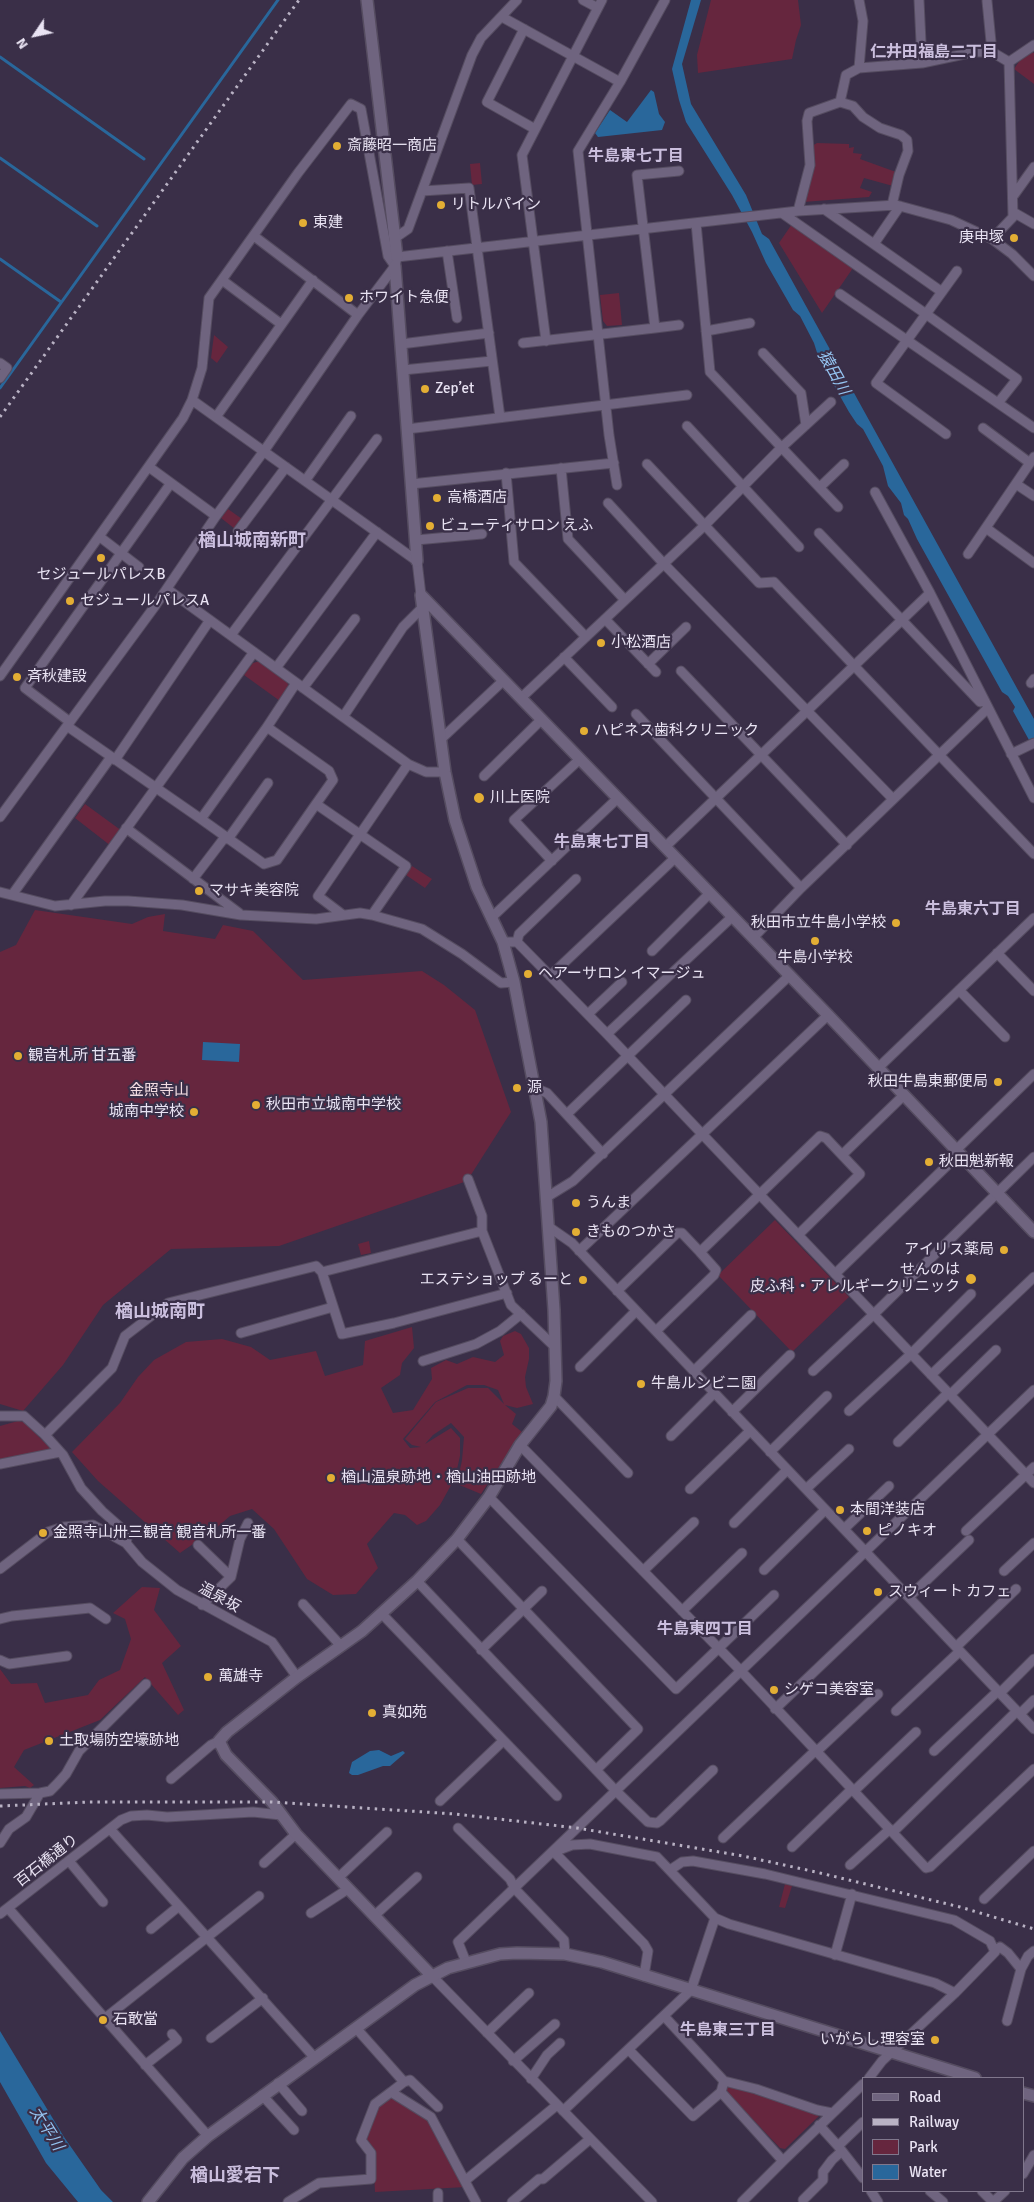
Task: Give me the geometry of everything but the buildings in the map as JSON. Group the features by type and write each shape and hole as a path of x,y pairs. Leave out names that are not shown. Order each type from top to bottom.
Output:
{"street":[{"path":"171,1779 297,1677 382,1614 417,1581 457,1539 489,1496 520,1445 551,1406 556,1381 549,1227 541,1122 514,982 503,942 477,887 455,820 440,740 420,595 401,344 396,238 368,0"},
{"path":"396,238 408,229 472,55 481,38 517,0"},
{"path":"546,341 522,155 600,4 583,0"},
{"path":"617,485 606,405 578,151 620,82 664,0"},
{"path":"859,0 863,20 859,68"},
{"path":"918,0 922,63"},
{"path":"986,1 992,52"},
{"path":"502,17 620,82"},
{"path":"524,29 487,102 536,129"},
{"path":"1009,62 1034,45"},
{"path":"840,102 846,75 859,68 922,63 974,52 992,52 1009,62"},
{"path":"992,240 1013,217 1014,195 1009,62"},
{"path":"798,211 810,164 807,120 809,113 840,102 853,106 863,117 880,128 901,135 907,140 908,150 899,175 896,205 874,244"},
{"path":"0,676 183,418 192,400 202,368 209,298 298,173 351,104 361,109 388,256 396,261 448,251 534,240 588,236 798,211 896,205 951,220 992,240 1012,254 1034,276"},
{"path":"1014,195 1034,167"},
{"path":"655,328 637,175 679,171"},
{"path":"422,191 469,188 500,417"},
{"path":"824,209 942,292"},
{"path":"1013,212 1034,224"},
{"path":"782,213 1017,379 998,403"},
{"path":"696,223 710,372 838,507"},
{"path":"254,236 358,315"},
{"path":"448,251 457,318"},
{"path":"0,817 167,589 216,516 264,451 396,261"},
{"path":"946,434 876,383 957,271"},
{"path":"222,280 281,324"},
{"path":"216,417 313,280"},
{"path":"840,294 908,339 1034,428"},
{"path":"706,331 750,323"},
{"path":"523,343 599,336 679,325"},
{"path":"401,344 489,333"},
{"path":"763,354 801,393 806,425"},
{"path":"403,370 492,362"},
{"path":"0,363 7,368 0,378"},
{"path":"407,429 687,395"},
{"path":"192,400 417,561"},
{"path":"521,698 705,525 782,447 831,402"},
{"path":"305,481 351,416"},
{"path":"687,426 799,547"},
{"path":"968,554 1032,460 982,428"},
{"path":"231,635 377,439"},
{"path":"411,484 614,463"},
{"path":"648,464 759,583 774,582 853,667 940,754 1034,854"},
{"path":"820,487 844,464"},
{"path":"150,467 216,516"},
{"path":"238,531 286,467"},
{"path":"561,468 568,539 625,600"},
{"path":"506,473 514,562 586,637"},
{"path":"171,483 25,688 113,759 264,864 277,860 333,780 329,771 267,726"},
{"path":"1016,484 1034,496"},
{"path":"875,492 930,593 987,709 1034,798"},
{"path":"608,503 664,564 892,799"},
{"path":"986,528 1034,563"},
{"path":"276,668 377,532"},
{"path":"820,533 987,709"},
{"path":"416,540 482,534"},
{"path":"100,537 139,567"},
{"path":"167,589 408,764 426,772 445,772"},
{"path":"665,847 930,593"},
{"path":"420,595 710,893 1034,1232"},
{"path":"343,717 403,627 422,608"},
{"path":"201,819 267,726 355,619"},
{"path":"605,619 656,672"},
{"path":"12,896 113,759 210,620"},
{"path":"648,664 686,627"},
{"path":"71,905 254,652"},
{"path":"564,657 612,707"},
{"path":"681,671 847,845"},
{"path":"440,740 504,680"},
{"path":"753,938 801,888 987,709"},
{"path":"636,714 801,888"},
{"path":"484,776 542,719"},
{"path":"1011,754 1034,743"},
{"path":"552,860 514,820 580,759"},
{"path":"343,915 318,896 408,764"},
{"path":"193,879 227,838 268,783"},
{"path":"491,918 618,798"},
{"path":"316,804 406,866 372,915"},
{"path":"126,828 241,915"},
{"path":"550,976 675,858"},
{"path":"517,942 519,934 576,879"},
{"path":"0,892 55,906 105,901 128,901 182,905 241,915 316,919 360,913 372,915 422,929 462,954 501,983 514,982"},
{"path":"652,951 710,893"},
{"path":"607,1034 732,917"},
{"path":"878,1068 1034,918"},
{"path":"503,942 517,942 588,1014 986,1434 1034,1482"},
{"path":"997,953 1034,991"},
{"path":"547,1197 573,1181 603,1154 789,976"},
{"path":"588,1014 622,982"},
{"path":"959,990 1005,1038"},
{"path":"566,1114 686,1000"},
{"path":"579,1251 828,1016"},
{"path":"835,1274 1034,1074"},
{"path":"535,1088 547,1093 603,1154"},
{"path":"842,1155 904,1095"},
{"path":"700,1252 820,1136 826,1138 860,1174 798,1235"},
{"path":"814,1371 1034,1156"},
{"path":"468,1180 482,1216 482,1231 511,1305 554,1346"},
{"path":"549,1227 579,1251 1034,1729"},
{"path":"322,1272 482,1231"},
{"path":"617,1291 678,1233 682,1233 716,1270 714,1275 656,1331"},
{"path":"45,1435 112,1368 125,1336 168,1303 316,1266 322,1272 342,1334 394,1323 507,1293"},
{"path":"931,1375 1034,1277"},
{"path":"849,1411 911,1354 971,1294"},
{"path":"241,1333 333,1307"},
{"path":"580,1367 636,1311"},
{"path":"423,1361 476,1344 500,1331 521,1314"},
{"path":"694,1371 751,1316"},
{"path":"898,1442 996,1350"},
{"path":"732,1412 790,1355"},
{"path":"466,1962 458,1942 554,1852 586,1817 616,1791 1034,1390"},
{"path":"671,1436 714,1393"},
{"path":"554,1396 628,1473"},
{"path":"770,1452 827,1396"},
{"path":"0,1416 24,1416 45,1435 68,1462 82,1488 102,1511 128,1534 126,1543 93,1525 63,1527 48,1532 0,1569"},
{"path":"690,1489 750,1431"},
{"path":"520,1445 740,1671 926,1868 930,1867 1034,1770"},
{"path":"806,1489 849,1449"},
{"path":"0,1464 60,1452"},
{"path":"909,1597 1034,1467"},
{"path":"734,1523 787,1470"},
{"path":"844,1530 889,1486"},
{"path":"489,1496 676,1688 774,1595"},
{"path":"764,1570 825,1510"},
{"path":"643,1570 694,1522"},
{"path":"202,1604 231,1577 240,1539 248,1523"},
{"path":"457,1539 638,1729 596,1770"},
{"path":"1004,1571 1034,1542"},
{"name":"温泉坂","path":"126,1543 142,1562 177,1590 272,1642 297,1677"},
{"path":"198,1545 231,1577"},
{"path":"682,1611 742,1553"},
{"path":"417,1581 616,1791 648,1822 657,1823 713,1770"},
{"path":"775,1709 901,1589"},
{"path":"896,1711 1016,1589"},
{"path":"481,1650 542,1591"},
{"path":"303,1604 341,1646"},
{"path":"0,1619 12,1616 90,1608 106,1619"},
{"path":"382,1614 556,1796"},
{"path":"0,1660 9,1664 68,1656"},
{"path":"934,1751 1034,1659"},
{"path":"0,1794 50,1791 66,1774 79,1751 146,1684"},
{"path":"723,1838 878,1694"},
{"path":"850,1865 891,1831 1018,1712 1034,1700"},
{"path":"792,1847 916,1732"},
{"path":"219,1741 226,1755 272,1802 296,1834 513,2061 652,2202"},
{"path":"440,1801 504,1741"},
{"path":"0,1843 9,1829 26,1817 40,1793"},
{"name":"百石橋通り","path":"0,1914 121,1820 131,1816 167,1817 253,1812 281,1815"},
{"path":"458,1828 510,1879 515,1889 564,1940 565,1954"},
{"path":"110,1829 263,1998 314,2058"},
{"path":"338,1878 387,1832"},
{"path":"264,1863 296,1834"},
{"path":"554,1852 572,1845 590,1844 657,1857 715,1918 729,1924 935,1983 955,1993"},
{"path":"984,1899 1034,1851"},
{"path":"554,1852 644,1944 648,1951 644,1976"},
{"path":"69,1861 103,1902"},
{"path":"670,1870 682,1862 693,1861 765,1874 852,1894 954,1920 990,1941 996,1950"},
{"path":"374,1916 417,1877"},
{"path":"311,1913 348,1889"},
{"path":"835,1955 852,1894"},
{"path":"104,2019 259,1896"},
{"path":"151,1929 179,1906"},
{"path":"8,1908 208,2136"},
{"path":"466,2180 560,2108 629,2050 691,1990 715,1918"},
{"path":"870,2077 882,2061 955,1993 1000,1947 1021,1969"},
{"path":"1007,2021 1021,1969 1028,1956 1034,1950"},
{"path":"148,2202 183,2158 208,2136 262,2095 415,1985 432,1976 482,1957 517,1952 565,1954 602,1962 972,2077"},
{"path":"487,2033 529,1992"},
{"path":"211,2038 263,1998"},
{"path":"664,2016 724,2081 832,2113"},
{"path":"513,2061 555,2024"},
{"path":"356,2028 404,2082"},
{"path":"145,2065 177,2040 172,2034"},
{"path":"531,2079 547,2055 560,2043"},
{"path":"629,2050 693,2116 721,2092 724,2081"},
{"path":"288,2202 319,2183 371,2179 371,2153 360,2140 375,2104 404,2082 410,2080 438,2107"},
{"path":"278,2084 302,2111"},
{"path":"742,2202 862,2085"},
{"path":"391,2092 431,2117 476,2202"},
{"path":"721,2092 783,2161"},
{"path":"262,2095 294,2130"},
{"path":"803,2200 823,2180 823,2172 862,2123"},
{"path":"819,2125 862,2177"},
{"path":"512,2202 539,2178 544,2179 590,2139"},
{"path":"1024,2172 1034,2156"},
{"path":"931,2192 943,2202"},
{"path":"983,2192 993,2202 1004,2192"}],"green space":[{"path":"711,0 798,0 801,25 792,59 698,73 697,55"},
{"path":"1032,52 1034,53 1034,84 1014,69 1020,60"},
{"path":"817,143 849,144 849,148 854,147 853,153 862,154 860,159 896,172 893,186 864,178 860,188 872,192 869,197 803,202 812,146"},
{"path":"480,163 482,184 472,185 470,164"},
{"path":"792,224 853,268 822,313 779,243"},
{"path":"619,293 622,325 607,326 603,321 600,295"},
{"path":"214,335 228,347 217,363 211,358"},
{"path":"228,509 242,519 235,529 221,518"},
{"path":"260,661 287,681 289,689 280,701 244,675 253,663"},
{"path":"85,804 122,831 111,846 75,818"},
{"path":"412,866 432,879 425,888 406,875"},
{"name":"金照寺山","path":"35,910 132,924 148,917 165,914 163,931 215,939 223,925 253,931 303,980 422,971 444,985 475,1010 511,1112 467,1181 279,1246 171,1249 103,1305 63,1365 23,1411 0,1404 0,952 16,945"},
{"path":"775,1220 849,1297 792,1352 718,1275"},
{"path":"369,1241 371,1253 361,1255 358,1244"},
{"path":"412,1327 414,1348 402,1363 400,1375 381,1388 393,1413 413,1410 432,1379 431,1368 446,1360 457,1364 473,1357 495,1362 504,1355 500,1341 503,1336 515,1331 521,1334 529,1348 529,1359 525,1377 526,1387 533,1404 517,1408 505,1405 516,1414 512,1424 522,1432 481,1494 457,1484 464,1437 451,1423 433,1435 425,1444 451,1428 460,1438 460,1456 455,1478 440,1505 426,1521 417,1525 405,1515 394,1513 367,1544 378,1568 356,1594 333,1595 307,1579 274,1529 252,1509 230,1516 215,1529 180,1553 98,1481 72,1452 120,1403 138,1377 154,1360 186,1342 222,1339 251,1347 270,1360 316,1351 325,1376 363,1365 365,1341","holes":["467,1385 484,1385 498,1390 504,1404 488,1388 468,1388 436,1402 405,1439 412,1445 421,1447 410,1448 403,1439 435,1402"]},
{"path":"18,1421 24,1422 50,1448 47,1452 0,1460 0,1426"},
{"path":"142,1587 160,1588 154,1610 181,1646 162,1663 184,1710 178,1715 145,1677 100,1720 24,1750 14,1767 34,1785 30,1788 25,1786 0,1788 0,1669 11,1684 37,1683 45,1703 88,1695 99,1680 120,1670 131,1639 125,1619 113,1613"},
{"path":"785,1884 792,1886 785,1908 779,1907"},
{"path":"730,2085 821,2114 785,2149 780,2148 727,2092 727,2087"},
{"path":"392,2095 430,2118 466,2187 375,2192 373,2150 364,2139 376,2107"}],"water":[{"name":"猿田川","path":"691,0 701,0 682,64 691,104 746,195 762,234 769,239 1034,719 1034,749 1013,711 1015,707 1008,696 1002,692 917,539 908,519 904,515 901,503 888,486 883,466 863,429 849,412 819,359 814,343 800,316 793,310 766,263 732,195 686,122 672,69"},
{"path":"651,90 654,92 659,114 665,122 662,130 598,137 595,133 610,110 627,122"},
{"path":"203,1042 240,1044 239,1062 202,1060"},
{"path":"379,1750 391,1756 403,1751 405,1753 390,1766 383,1766 358,1775 349,1773 352,1762 370,1751"},
{"name":"太平川","path":"0,2031 64,2137 101,2190 113,2202 78,2202 46,2163 0,2082"}],"waterway":[{"path":"0,388 278,0"},
{"path":"0,57 144,159"},
{"path":"0,158 97,226"},
{"path":"0,259 61,302"}],"railway":[{"path":"0,417 299,0"},
{"path":"0,1806 89,1802 272,1802 455,1814 577,1828 743,1856 816,1872 960,1907 1034,1929"}],"place":[{"name":"斎藤昭一商店","path":"337,146"},
{"name":"リトルパイン","path":"441,205"},
{"name":"東建","path":"303,223"},
{"name":"庚申塚","path":"1014,238"},
{"name":"ホワイト急便","path":"349,298"},
{"name":"Zep’et","path":"425,389"},
{"name":"高橋酒店","path":"437,498"},
{"name":"ビューティサロン えふ","path":"430,526"},
{"name":"セジュールパレスB","path":"101,558"},
{"name":"セジュールパレスA","path":"70,601"},
{"name":"小松酒店","path":"601,643"},
{"name":"斉秋建設","path":"17,677"},
{"name":"ハピネス歯科クリニック","path":"584,731"},
{"name":"川上医院","path":"479,798"},
{"name":"マサキ美容院","path":"199,891"},
{"name":"秋田市立牛島小学校","path":"896,923"},
{"name":"牛島小学校","path":"815,941"},
{"name":"ヘアーサロン イマージュ","path":"528,974"},
{"name":"観音札所 甘五番","path":"18,1056"},
{"name":"秋田牛島東郵便局","path":"998,1082"},
{"name":"源","path":"517,1088"},
{"name":"秋田市立城南中学校","path":"256,1105"},
{"name":"城南中学校","path":"194,1112"},
{"name":"秋田魁新報","path":"929,1162"},
{"name":"うんま","path":"576,1203"},
{"name":"きものつかさ","path":"576,1232"},
{"name":"アイリス薬局","path":"1004,1250"},
{"name":"せんのは 皮ふ科・アレルギークリニック","path":"971,1279"},
{"name":"エステショップ るーと","path":"583,1280"},
{"name":"牛島ルンビニ園","path":"641,1384"},
{"name":"楢山温泉跡地・楢山油田跡地","path":"331,1478"},
{"name":"本間洋装店","path":"840,1510"},
{"name":"ピノキオ","path":"867,1531"},
{"name":"金照寺山卅三観音 観音札所一番","path":"43,1533"},
{"name":"スウィート カフェ","path":"878,1592"},
{"name":"萬雄寺","path":"208,1677"},
{"name":"シゲコ美容室","path":"774,1690"},
{"name":"真如苑","path":"372,1713"},
{"name":"土取場防空壕跡地","path":"49,1741"},
{"name":"石敢當","path":"103,2020"},
{"name":"いがらし理容室","path":"935,2040"}],"district":[{"name":"仁井田福島二丁目","path":"934,53"},
{"name":"牛島東七丁目","path":"636,157"},
{"name":"楢山城南新町","path":"252,541"},
{"name":"牛島東七丁目","path":"602,843"},
{"name":"牛島東六丁目","path":"973,910"},
{"name":"楢山城南町","path":"160,1312"},
{"name":"牛島東四丁目","path":"705,1630"},
{"name":"牛島東三丁目","path":"728,2031"},
{"name":"楢山愛宕下","path":"235,2176"}]}
